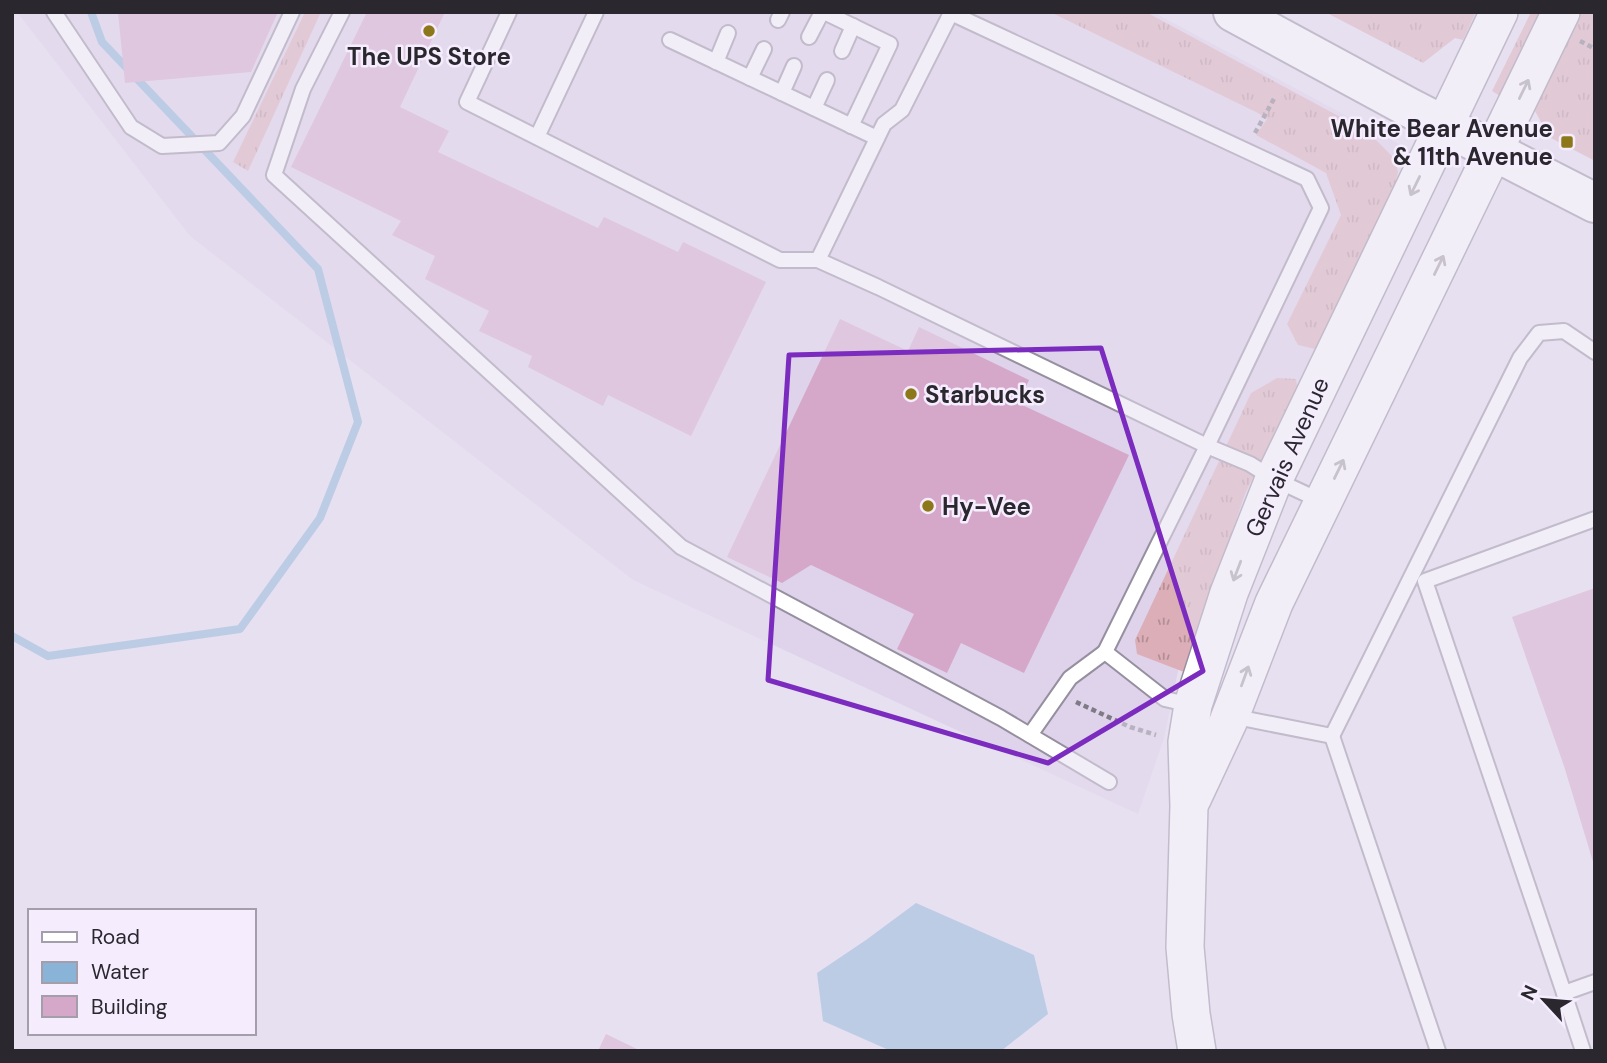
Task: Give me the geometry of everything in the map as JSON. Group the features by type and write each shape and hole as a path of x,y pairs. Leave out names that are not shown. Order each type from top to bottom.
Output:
{"main road":[{"path":"1248,16 1445,125 1595,203"}],"street":[{"name":"Gervais Avenue","path":"1211,711 1229,593 1274,479 1499,12"},
{"name":"Gervais Avenue","path":"1197,1051 1185,947 1189,806 1187,742 1211,711 1274,603 1561,12"}],"lane":[{"path":"54,12 131,127 162,146 219,143 243,116 292,12"},
{"path":"342,12 303,89 274,175 681,547 989,711 1109,782"},
{"path":"509,12 467,102 780,260 818,260 1250,464 1323,503"},
{"path":"537,137 596,12"},
{"path":"809,37 823,12 890,44 851,126"},
{"path":"818,260 884,124 902,110 950,13 1307,179 1321,208 1105,652 1070,678 1030,735"},
{"path":"842,51 853,26"},
{"path":"716,62 728,33"},
{"path":"670,40 877,138"},
{"path":"750,78 764,49"},
{"path":"782,93 794,66"},
{"path":"814,108 827,80"},
{"path":"1438,1051 1332,736 1520,358 1539,333 1564,331 1595,352"},
{"path":"1583,1051 1425,581 1595,519"},
{"path":"1105,652 1165,699 1332,736"},
{"path":"1564,993 1595,982"}],"path":[{"path":"1262,120 1275,97"},
{"path":"1059,694 1130,727 1156,734"}],"highlighted area":[{"path":"1101,348 1203,671 1048,763 768,680 789,355"}],"shaded area":[{"path":"17,12 1153,12 1414,152 1215,567 1178,671 1164,738 1138,814 633,580 190,236"}],"green space":[{"path":"305,12 321,12 248,171 233,162"},
{"path":"1050,12 1146,12 1368,132 1395,159 1398,172 1395,184 1315,349 1298,345 1287,324 1341,215 1326,173 1256,135 1267,119 1258,113"},
{"path":"1325,12 1476,12 1463,40 1455,38 1423,63"},
{"path":"1531,12 1541,12 1500,96 1492,91"},
{"path":"1578,12 1595,12 1595,161 1549,137 1535,111"},
{"path":"1277,378 1296,379 1297,386 1245,494 1184,672 1137,654 1135,640 1251,393"}],"water":[{"path":"916,903 1034,955 1048,1014 1001,1051 891,1051 823,1021 817,973"}],"building":[{"path":"118,12 278,12 251,72 125,83"},
{"path":"367,12 445,12 400,107 449,131 438,152 598,228 604,217 678,252 683,242 766,282 691,436 608,395 603,406 528,367 532,356 479,331 489,311 425,279 435,256 392,235 401,221 291,167"},
{"name":"Hy-Vee","path":"840,319 908,351 919,327 1029,380 1018,403 1129,455 1024,673 961,643 947,673 897,649 914,614 811,565 782,583 727,557"},
{"path":"1595,588 1594,865 1564,766 1512,617"},
{"path":"606,1034 641,1051 598,1051"}],"waterway":[{"path":"12,636 48,656 240,629 320,518 358,422 318,269 102,42 91,12"}],"place":[{"name":"The UPS Store","path":"429,31"},
{"name":"White Bear Avenue & 11th Avenue","path":"1567,142"},
{"name":"Starbucks","path":"911,394"},
{"name":"Hy-Vee","path":"928,506"}]}
